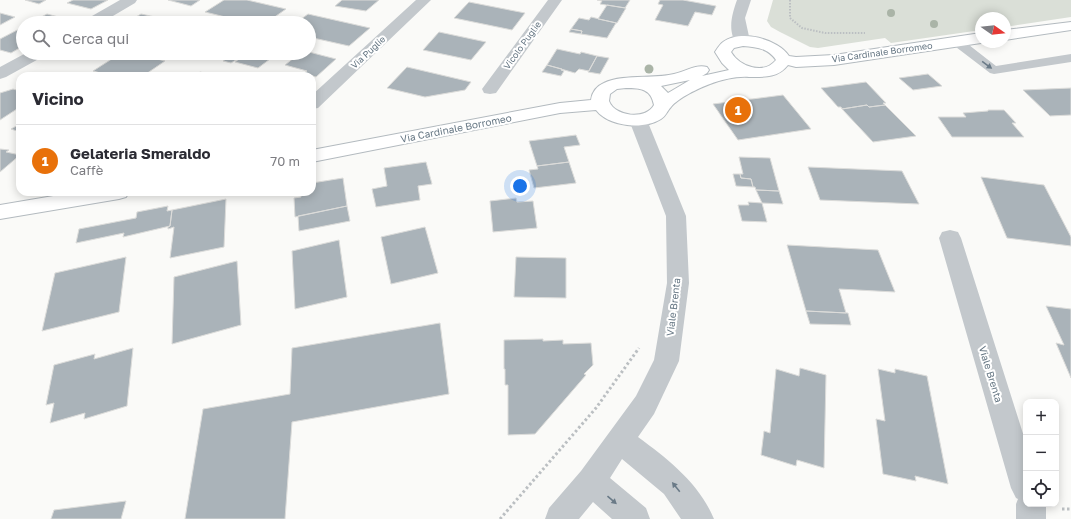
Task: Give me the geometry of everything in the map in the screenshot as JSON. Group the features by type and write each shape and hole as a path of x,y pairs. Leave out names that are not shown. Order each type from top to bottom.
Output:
{"street":[{"path":"102,16 130,0"},
{"name":"Via Puglie","path":"316,100 424,0"},
{"name":"Vicolo Puglie","path":"490,89 555,0"},
{"path":"742,41 738,18 744,0"},
{"path":"1011,34 1071,26"},
{"name":"Via Cardinale Borromeo","path":"784,60 796,62 834,60 975,39"},
{"path":"742,41 756,42 770,46 780,53 784,60 781,67 773,71 761,73 748,72 724,75 696,83 663,105 659,112 650,118 638,120 614,116 605,110 600,104 600,98 606,88 621,83 664,81 689,76 712,64 729,45 742,41"},
{"path":"723,52 726,60 734,67 748,72"},
{"path":"1,73 25,60"},
{"path":"1,73 16,76"},
{"path":"638,83 652,88 661,96 663,105"},
{"name":"Via Cardinale Borromeo","path":"316,155 560,108 600,104"},
{"name":"Viale Brenta","path":"560,519 590,481 645,405 666,361 678,283 676,216 638,120"},
{"path":"0,212 95,196"},
{"name":"Viale Brenta","path":"950,238 1023,478"},
{"path":"619,440 649,462 674,484 699,519"},
{"path":"590,481 635,519"},
{"path":"1031,507 1031,519"}],"lane":[{"path":"956,41 994,70 1071,58"}],"path":[{"path":"790,0 790,18 802,28 825,33 870,33"},
{"path":"500,519 596,408 640,348"}],"shaded area":[{"path":"773,0 1071,0 1071,17 1011,26 1011,12 975,12 975,31 891,43 885,38 818,48 810,47 771,27 767,21"}],"building":[{"path":"25,0 46,0 39,4"},
{"path":"73,0 108,0 91,9 67,3"},
{"path":"168,0 200,0 191,6"},
{"path":"224,0 247,0 286,9 276,16 221,16 205,12"},
{"path":"342,0 379,0 366,11 335,6"},
{"path":"597,0 630,0 625,8 600,4 602,1"},
{"path":"660,0 683,0 716,6 712,15 695,12 688,26 655,20 663,5 658,4"},
{"path":"469,2 525,13 512,30 454,18"},
{"path":"607,5 626,8 617,23 598,19"},
{"path":"0,13 15,17 0,25"},
{"path":"47,14 55,16 43,16"},
{"path":"141,14 150,16 138,16"},
{"path":"308,14 370,28 349,46 316,39 316,16 305,16"},
{"path":"591,17 616,23 607,38 581,34 582,31 571,29 579,18 589,20"},
{"path":"571,29 582,31 581,34 569,32"},
{"path":"16,31 16,50 11,53 0,50 0,39"},
{"path":"439,32 486,42 471,60 423,50"},
{"path":"557,49 597,56 589,71 579,69 575,73 547,65"},
{"path":"316,54 336,59 316,77 316,72 306,72 307,71 285,65 291,60 316,60"},
{"path":"597,56 609,58 600,74 588,72"},
{"path":"110,60 165,61 149,72 93,71"},
{"path":"224,60 236,60 231,63 223,61"},
{"path":"238,60 269,60 258,68 235,62"},
{"path":"547,65 562,69 561,70 564,71 561,76 542,72"},
{"path":"407,67 471,82 465,90 425,97 387,88"},
{"path":"928,74 942,86 913,90 899,78"},
{"path":"866,82 886,103 883,103 885,105 869,107 867,105 842,109 841,107 838,107 821,88"},
{"path":"1071,88 1071,115 1050,116 1023,90"},
{"path":"13,89 16,90 16,110 0,120 0,93"},
{"path":"783,95 811,129 738,140 713,104"},
{"path":"867,105 869,107 885,105 916,136 873,142 842,109"},
{"path":"1004,110 1016,123 1012,123 1024,137 952,137 938,117 966,117 963,113"},
{"path":"16,126 16,131 11,129"},
{"path":"576,135 580,145 564,147 569,162 537,166 529,141"},
{"path":"0,149 9,150 6,152 16,154 16,158 0,172"},
{"path":"739,157 770,158 779,191 756,190 755,187 753,187 751,179 741,178 740,174 743,174"},
{"path":"426,162 432,184 418,186 420,200 376,207 372,189 387,186 384,168"},
{"path":"569,162 576,183 534,188 529,170 538,169 537,166"},
{"path":"808,167 902,171 919,204 820,200"},
{"path":"733,174 740,174 741,178 751,179 753,187 736,186"},
{"path":"981,177 1044,185 1071,237 1071,246 1007,238"},
{"path":"343,178 347,206 295,217 294,198 301,196 316,196 316,182"},
{"path":"756,190 779,191 783,204 762,203"},
{"path":"516,198 517,202 533,201 537,228 493,232 490,201"},
{"path":"226,199 224,247 170,258 174,227 168,229 168,227 170,226 172,210"},
{"path":"748,202 762,203 767,222 742,221 738,205 749,205"},
{"path":"168,206 167,211 172,210 170,226 123,237 124,233 76,243 79,229 136,218 137,212"},
{"path":"347,206 350,221 299,231 298,216"},
{"path":"425,227 438,273 391,284 381,237"},
{"path":"339,240 347,297 295,309 292,251"},
{"path":"787,245 878,250 895,292 839,289 846,313 806,311"},
{"path":"126,257 119,312 42,331 55,273"},
{"path":"516,257 566,258 566,298 514,297"},
{"path":"237,261 241,325 172,344 174,277"},
{"path":"1046,306 1071,309 1071,378 1056,343 1064,345"},
{"path":"806,311 848,313 851,325 810,324"},
{"path":"440,323 449,394 292,422 285,519 185,519 203,409 290,394 292,348"},
{"path":"543,339 543,341 563,340 563,344 591,343 593,365 535,434 508,435 508,385 505,385 504,340"},
{"path":"133,348 127,406 84,419 85,413 50,423 54,403 46,405 54,365 95,354 94,359"},
{"path":"800,368 826,375 824,468 797,460 796,466 761,455 764,431 770,433 776,369 799,376"},
{"path":"878,369 895,373 895,369 927,376 948,484 915,476 916,481 883,474 876,419 885,421"},
{"path":"126,501 121,519 51,519 54,510"}],"place":[{"name":"Gelateria Smeraldo","path":"738,110"}]}
